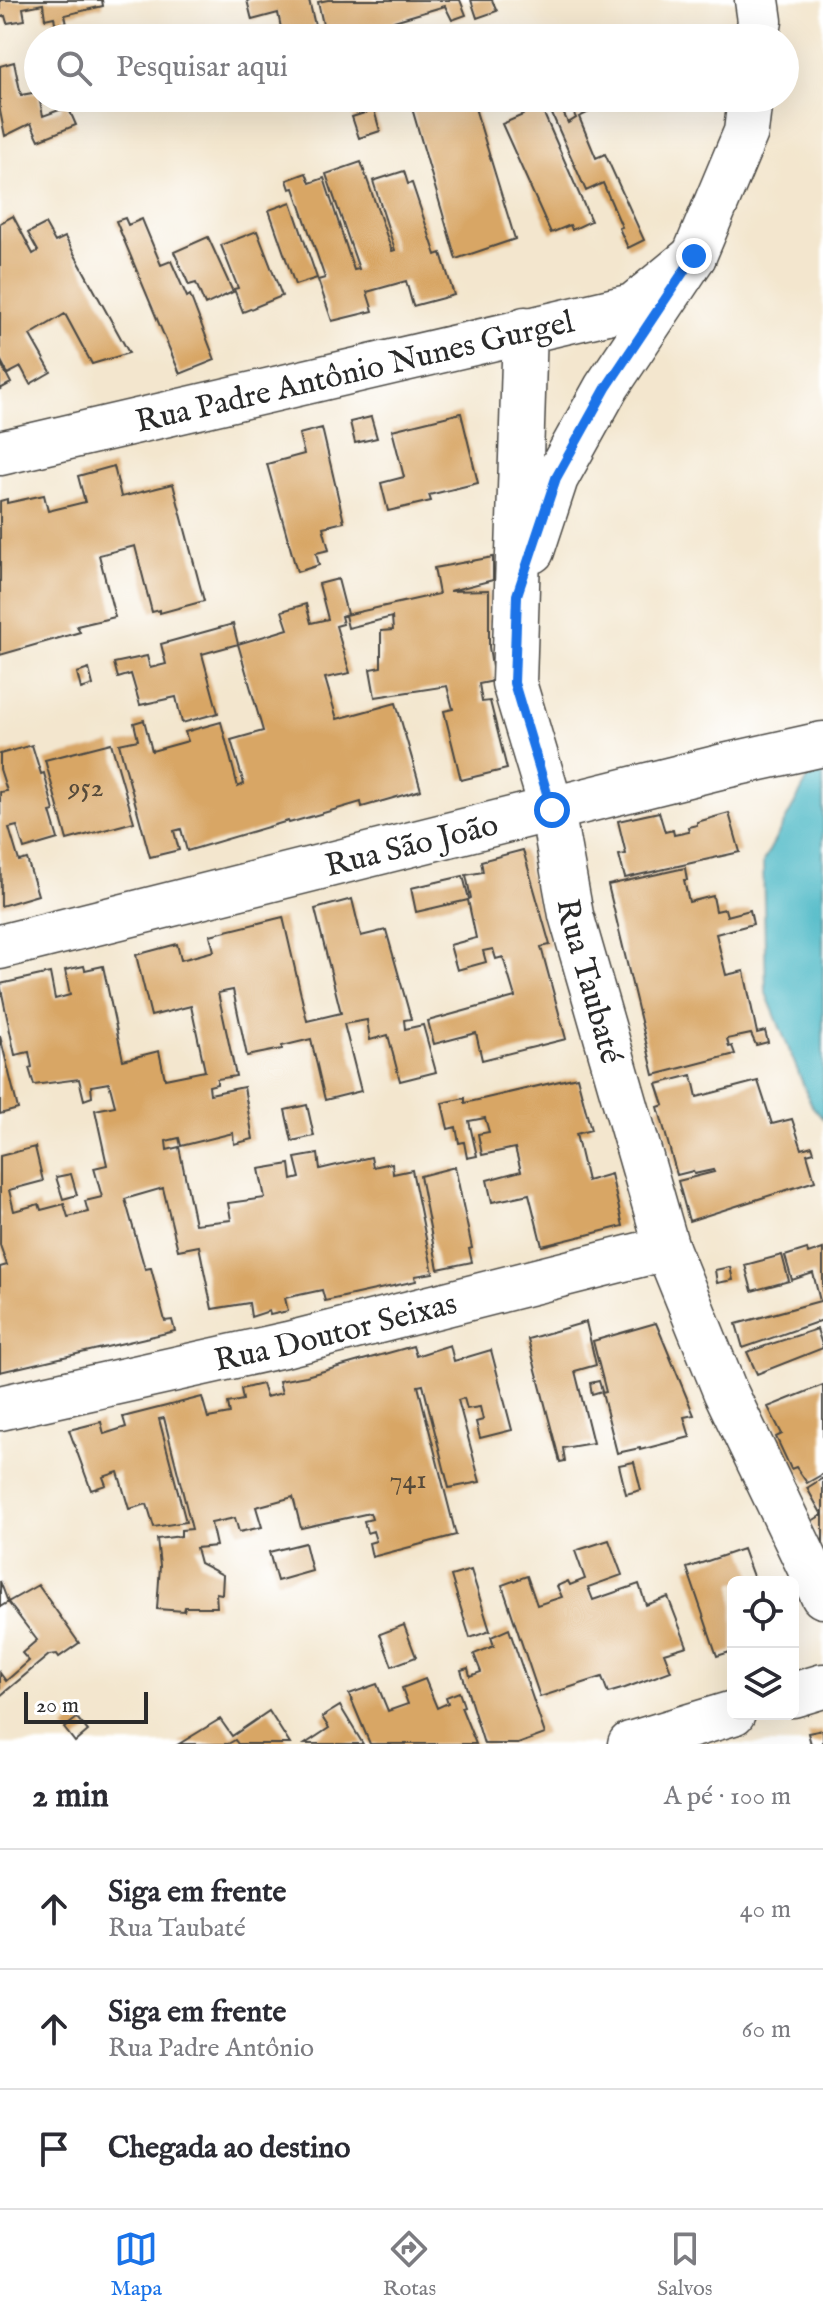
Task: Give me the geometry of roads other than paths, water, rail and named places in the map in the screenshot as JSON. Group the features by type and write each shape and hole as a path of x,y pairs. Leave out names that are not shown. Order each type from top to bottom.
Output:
{"street":[{"path":"757,0 759,24"},
{"path":"517,595 556,478 606,388 694,256 746,132 748,112"},
{"name":"Rua Padre Antônio Nunes Gurgel","path":"0,453 633,306 694,256"},
{"name":"Rua Taubaté","path":"525,329 514,683 552,810 571,915 667,1248 725,1391 823,1596"},
{"name":"Rua São João","path":"0,947 823,744"},
{"name":"Rua Doutor Seixas","path":"0,1408 288,1344 667,1248"},
{"path":"799,1693 823,1686"},
{"path":"630,1744 727,1715"}],"water":[{"path":"823,724 823,1119 812,1106 766,993 763,862 809,777"}]}
